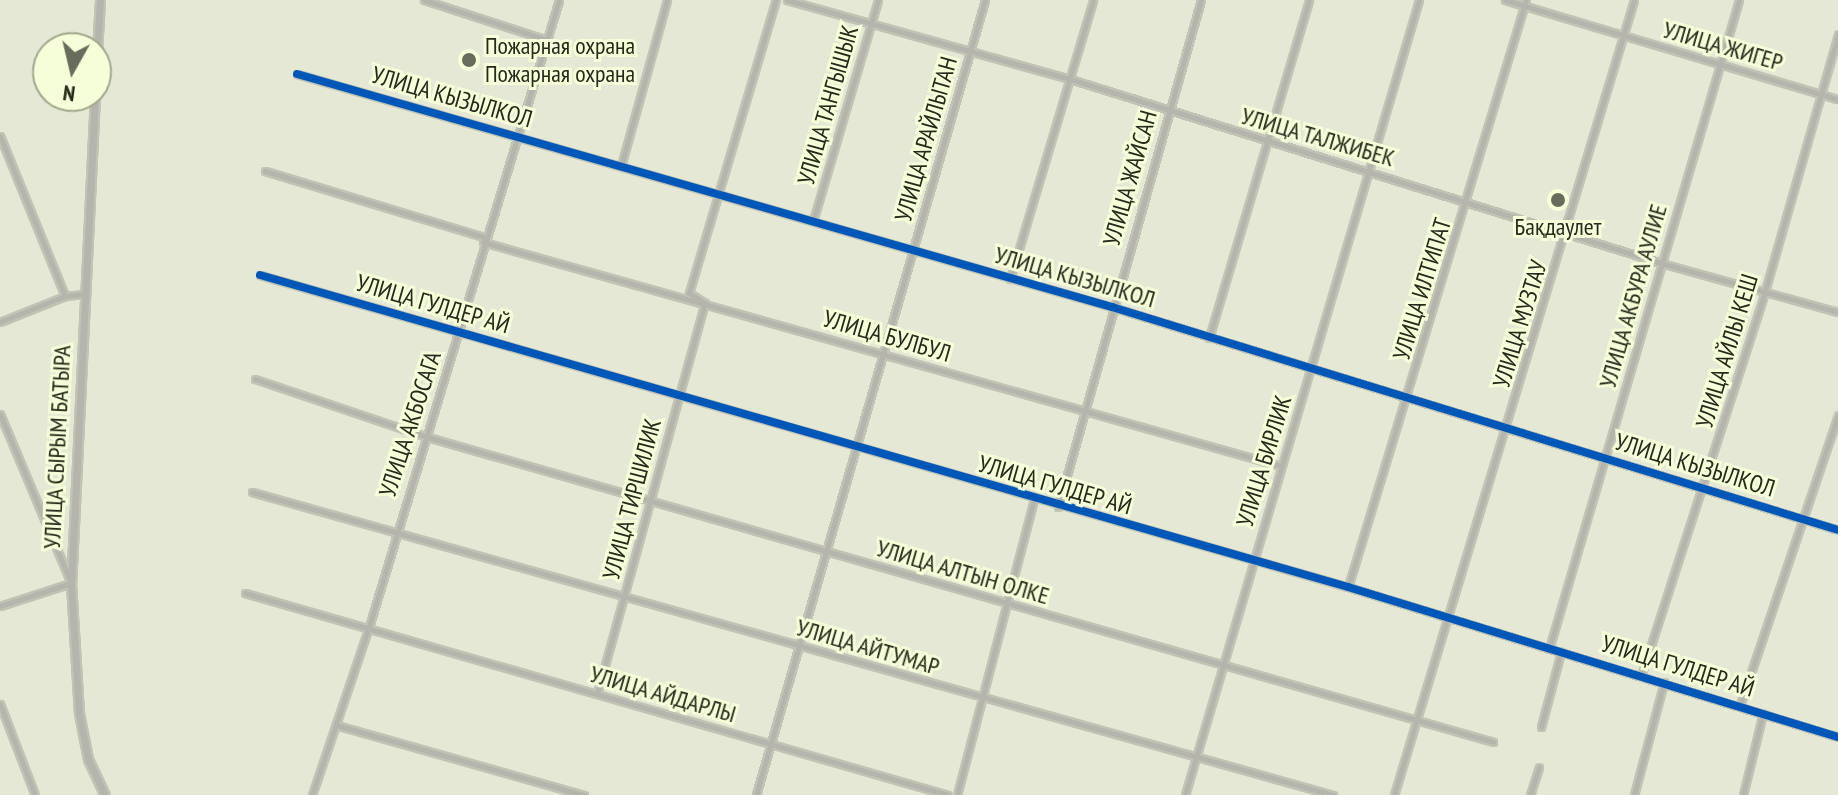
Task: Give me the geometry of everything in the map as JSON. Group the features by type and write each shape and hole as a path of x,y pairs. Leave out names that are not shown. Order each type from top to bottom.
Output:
{"street":[{"path":"98,32 100,0"},
{"path":"424,0 547,40"},
{"name":"УЛИЦА АКБОСАГА","path":"312,795 368,630 483,240 559,0"},
{"path":"621,166 667,0"},
{"path":"705,303 689,293 715,191 776,0"},
{"name":"УЛИЦА ТАЛЖИБЕК","path":"787,0 969,54 1070,79 1268,142 1567,230 1661,263 1838,312"},
{"name":"УЛИЦА ТАНГЫШЫК","path":"813,221 878,0"},
{"name":"УЛИЦА АРАЙЛЫТАН","path":"756,795 768,742 802,647 912,249 985,0"},
{"path":"1010,279 1093,0"},
{"name":"УЛИЦА ЖАЙСАН","path":"1058,507 1201,0"},
{"path":"1209,338 1309,0"},
{"name":"УЛИЦА БИРЛИК","path":"1185,795 1419,0"},
{"name":"УЛИЦА ЖИГЕР","path":"1505,0 1526,3 1838,99"},
{"name":"УЛИЦА МУЗТАУ","path":"1394,795 1444,619 1507,428 1634,0"},
{"name":"УЛИЦА АКБУРА АУЛИЕ","path":"1549,649 1739,0"},
{"name":"УЛИЦА ИЛТИПАТ","path":"1348,587 1526,3"},
{"name":"УЛИЦА АЙЛЫ КЕШ","path":"1641,676 1765,291 1838,34"},
{"name":"УЛИЦА КЫЗЫЛКОЛ","path":"297,74 715,191 1112,307 1838,530"},
{"name":"УЛИЦА СЫРЫМ БАТЫРА","path":"94,112 71,583 79,713 88,759 105,795"},
{"path":"0,136 65,296"},
{"name":"УЛИЦА БУЛБУЛ","path":"265,171 483,240 884,353 1083,413 1281,466"},
{"name":"УЛИЦА ГУЛДЕР АЙ","path":"260,275 1252,563 1348,587 1444,619 1664,682 1838,737"},
{"path":"0,322 65,296 84,294"},
{"name":"УЛИЦА ТИРШИЛИК","path":"597,694 705,303"},
{"name":"УЛИЦА АЛТЫН ОЛКЕ","path":"255,379 424,436 1493,742"},
{"path":"0,414 71,583 0,606"},
{"path":"1740,705 1838,415"},
{"name":"УЛИЦА АЙТУМАР","path":"252,492 1333,795"},
{"path":"957,795 1034,500"},
{"name":"УЛИЦА АЙДАРЛЫ","path":"245,593 948,795"},
{"path":"1541,727 1561,652"},
{"path":"1634,795 1664,682"},
{"path":"0,704 35,795"},
{"path":"1743,795 1763,713"},
{"path":"336,725 584,795"},
{"path":"1530,795 1539,767"}],"cycle path":[{"path":"297,74 1112,307 1838,530"},
{"path":"260,275 1348,587 1838,737"}],"place":[{"name":"Пожарная охрана Пожарная охрана","path":"469,60"},
{"name":"Бақдаулет","path":"1558,200"}]}
